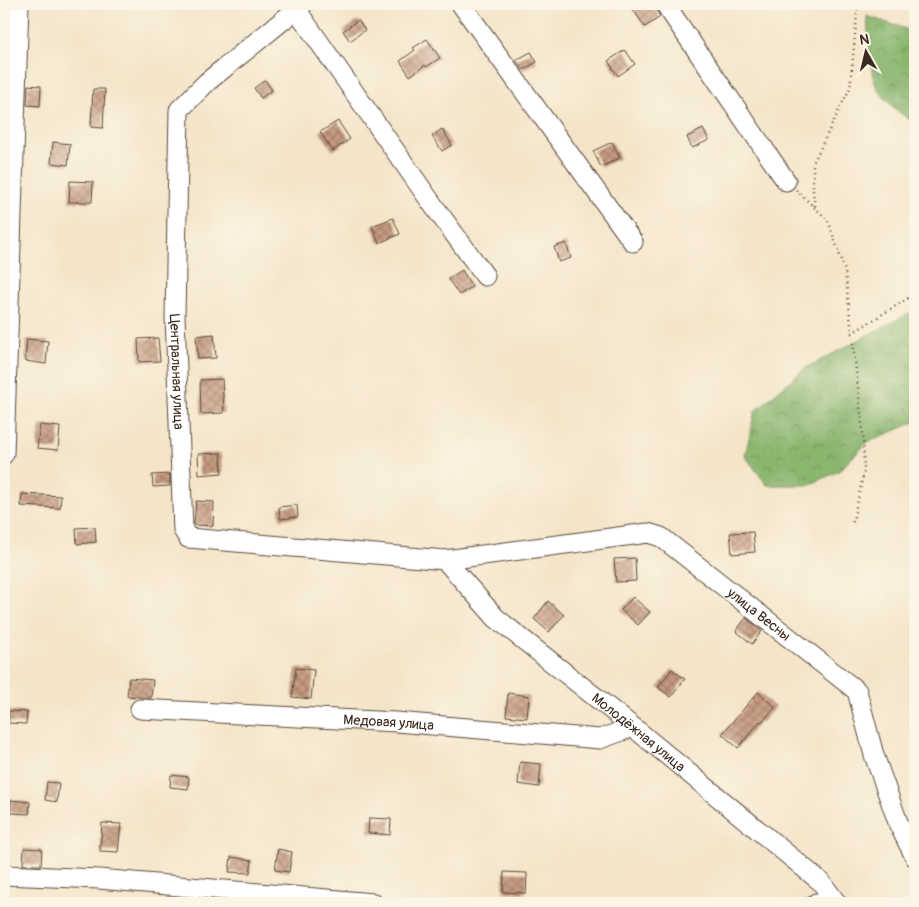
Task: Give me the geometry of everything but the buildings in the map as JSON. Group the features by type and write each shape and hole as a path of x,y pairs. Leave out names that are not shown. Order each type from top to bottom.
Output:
{"lane":[{"path":"4,454 19,4"},
{"path":"461,4 633,242"},
{"path":"665,4 786,181"},
{"path":"299,7 433,205 484,276"},
{"name":"Центральная улица","path":"299,7 207,82 180,110 175,316 183,530 188,538 445,560"},
{"name":"улица Весны","path":"445,560 648,533 661,537 857,691 874,755 899,825 915,857"},
{"name":"Молодёжная улица","path":"445,560 496,618 633,727 821,882 836,902 816,903"},
{"name":"Медовая улица","path":"140,709 396,722 600,739 633,727"},
{"path":"4,876 99,879 373,903"}],"path":[{"path":"815,206 813,163 850,88 858,4"},
{"path":"786,181 828,220 845,271 863,433 864,472 852,526"},
{"path":"852,333 915,294"}],"green space":[{"path":"867,16 915,32 915,123 890,104 881,94 875,83 870,54"},
{"path":"915,310 915,422 868,442 839,471 809,485 767,485 745,456 755,411 804,369"}]}
